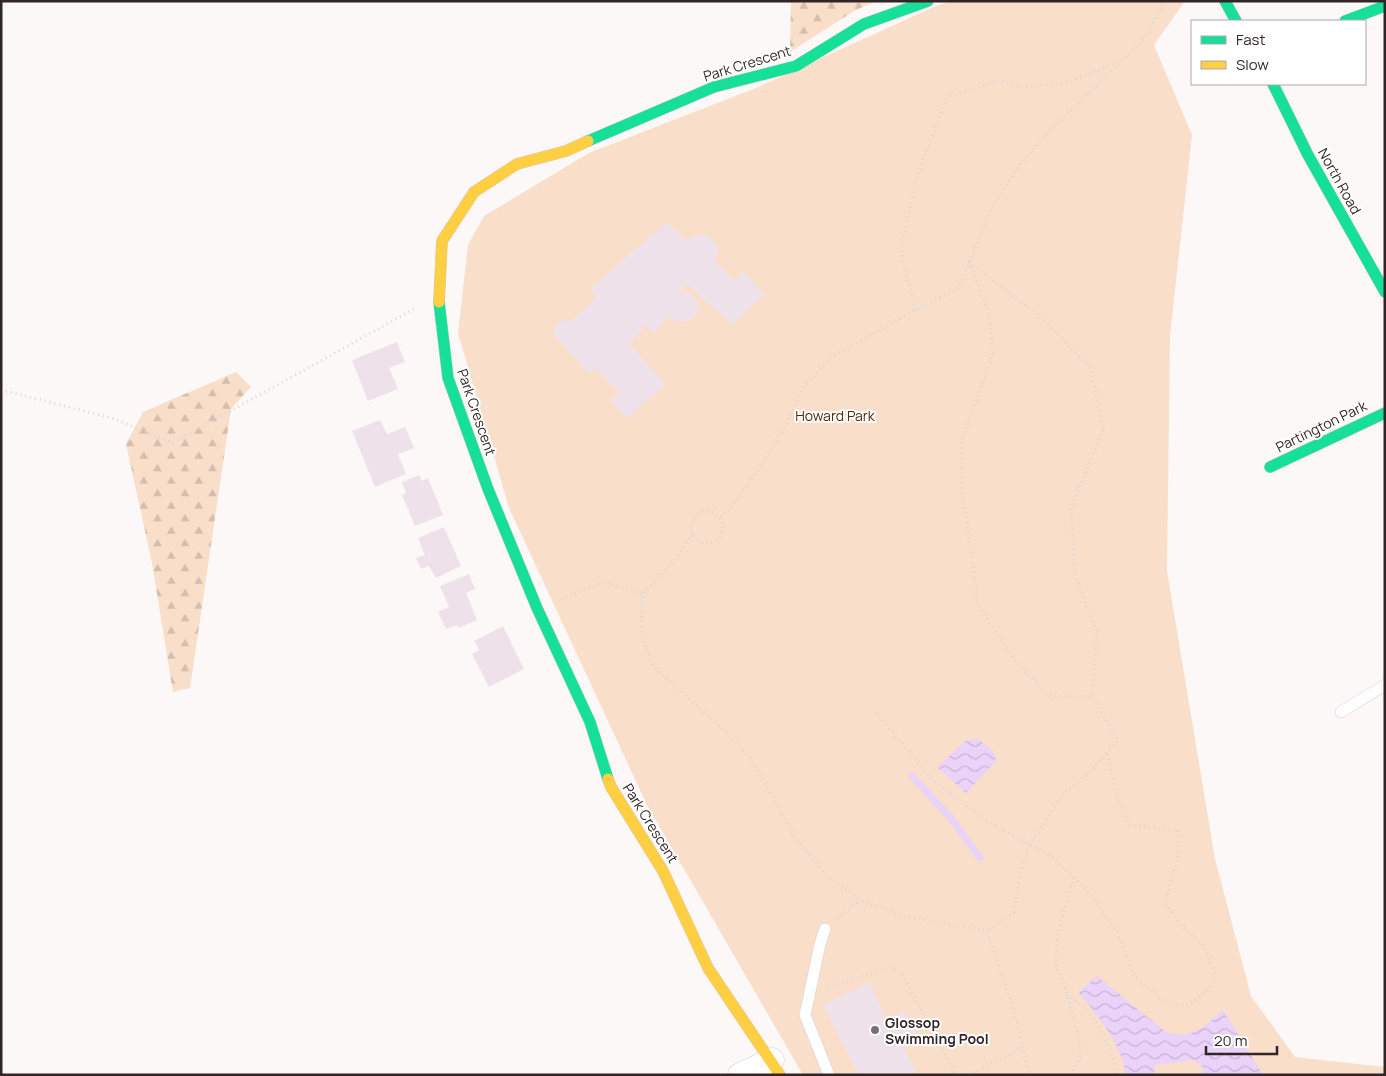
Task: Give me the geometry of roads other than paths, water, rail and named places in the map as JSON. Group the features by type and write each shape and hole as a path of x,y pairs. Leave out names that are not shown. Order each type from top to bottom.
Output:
{"street":[{"name":"Park Crescent","path":"776,1067 708,968 664,871 611,787 590,722 537,608 488,490 448,378 438,295 442,241 474,192 517,164 566,151 714,87 796,66 864,24 928,1"},
{"path":"1225,1 1235,20"},
{"path":"1348,20 1385,6"},
{"name":"North Road","path":"1273,85 1308,155 1385,292"},
{"name":"Partington Park","path":"1270,467 1379,414 1385,414"},
{"path":"740,1075 776,1067"}],"lane":[{"path":"1341,712 1385,685"},
{"path":"825,929 820,944 805,1016 829,1075"}],"water":[{"path":"978,739 993,751 996,761 966,793 937,767 967,740"},
{"path":"1097,976 1166,1032 1183,1035 1190,1033 1204,1026 1223,1010 1263,1075 1203,1075 1203,1068 1194,1060 1155,1065 1154,1075 1125,1075 1120,1053 1108,1030 1078,992"}],"waterway":[{"path":"912,776 950,817 980,858"}],"place":[{"name":"Glossop Swimming Pool","path":"875,1030"}],"park label":[{"name":"Howard Park","path":"835,415"}]}
